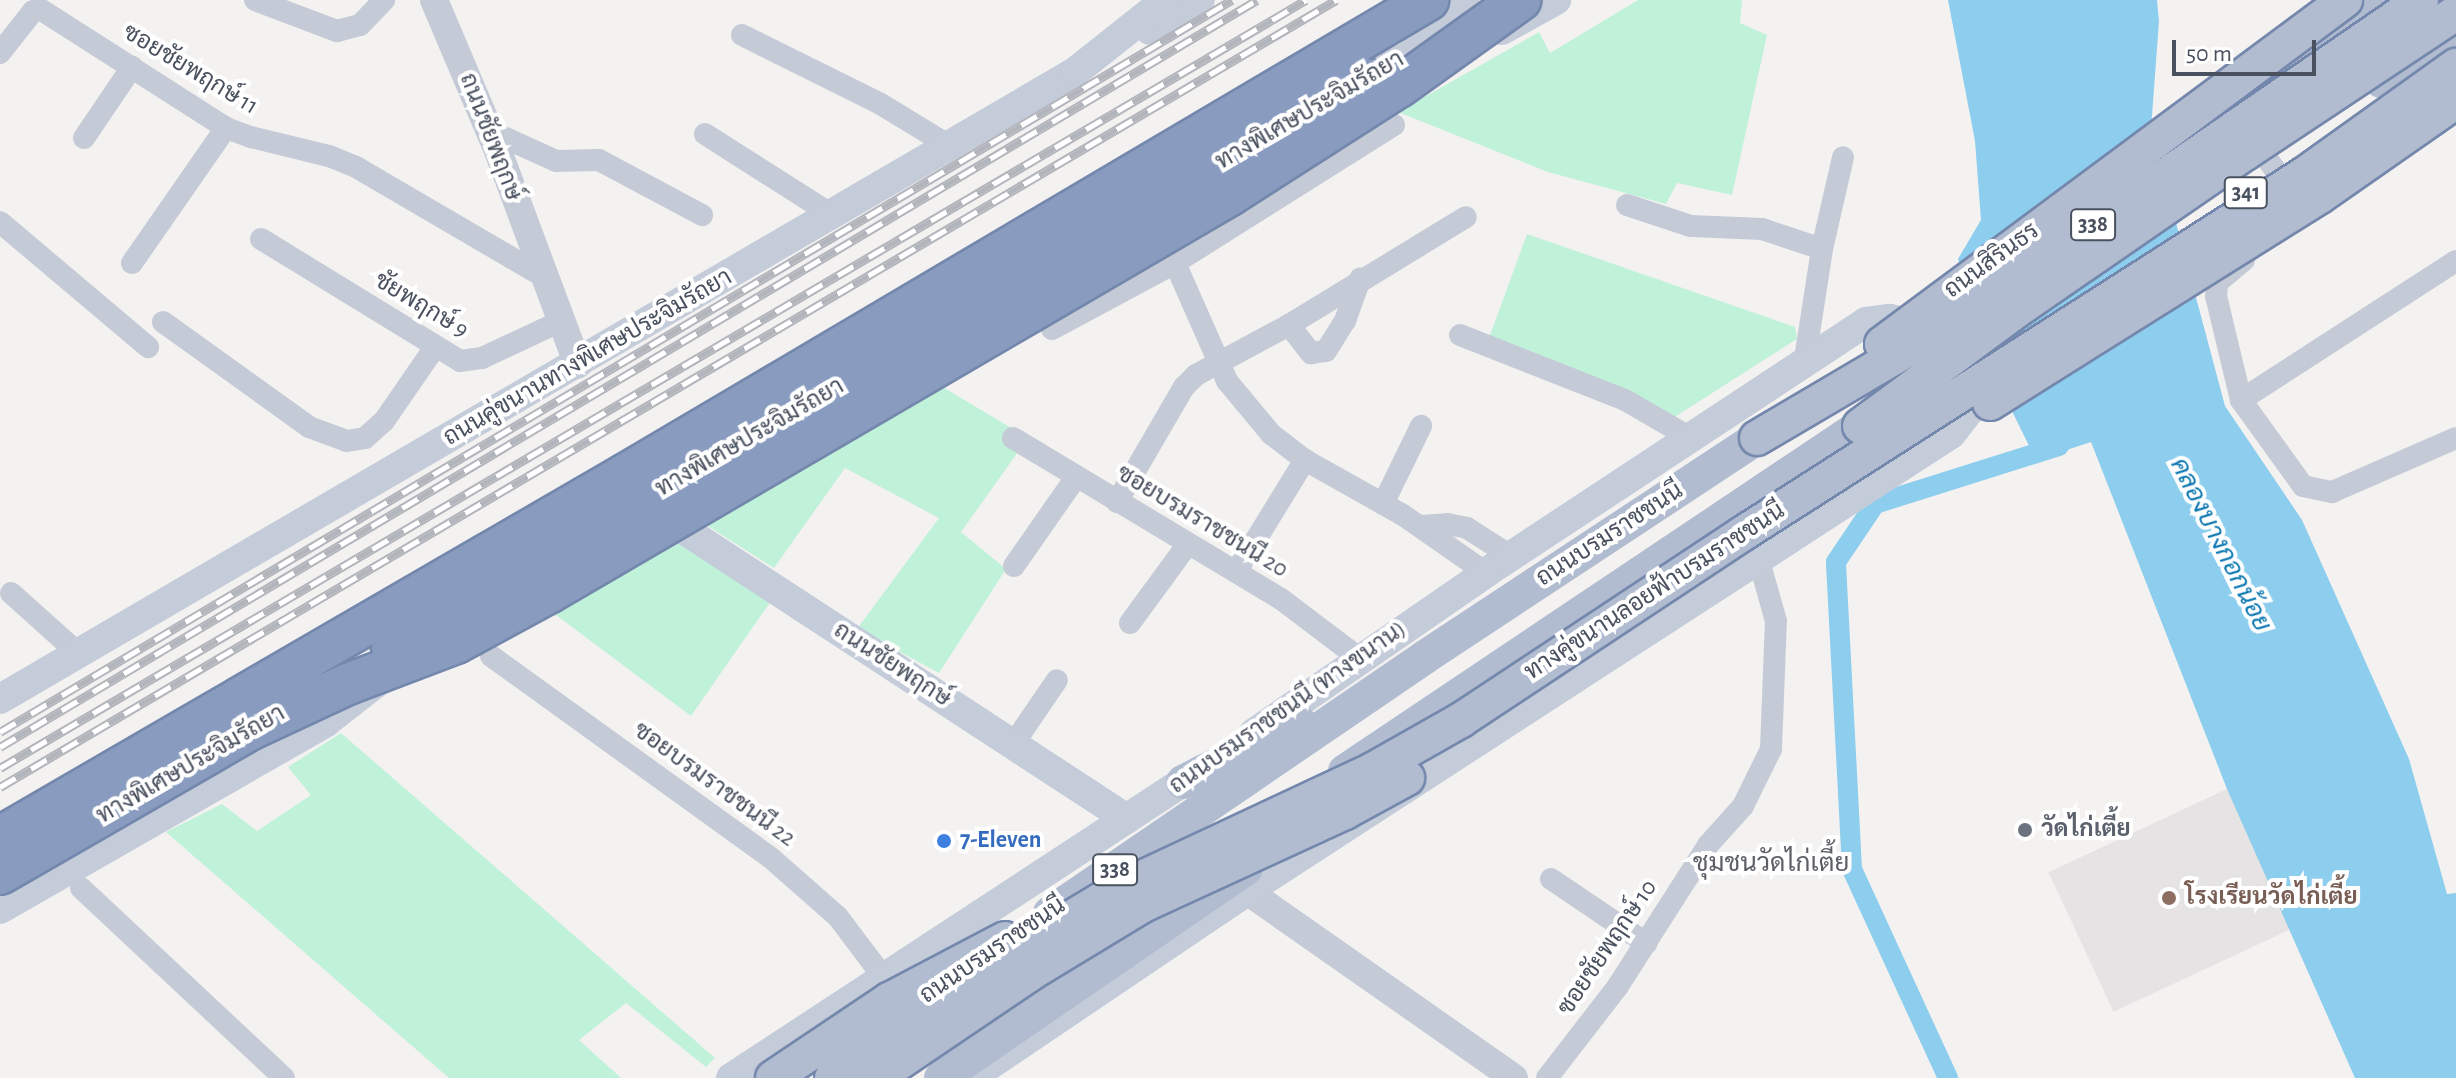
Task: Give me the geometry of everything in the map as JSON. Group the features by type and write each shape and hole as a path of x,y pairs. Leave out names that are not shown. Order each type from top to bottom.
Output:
{"highway":[{"name":"ทางพิเศษประจิมรัถยา","path":"0,837 626,474 1428,0"},
{"name":"ทางพิเศษประจิมรัถยา","path":"0,875 1510,4"}],"main road":[{"name":"ถนนคู่ขนานทางพิเศษประจิมรัถยา","path":"0,699 578,365 1075,72 1158,8 1176,0"},
{"path":"1075,72 1200,0"},
{"path":"662,476 1268,108 1464,0"},
{"path":"1274,119 1496,33 1556,0"},
{"name":"ถนนสิรินธร","path":"1757,438 2345,0"},
{"path":"2383,0 2299,57 2298,96 2305,105 2318,113 2331,112 2456,35"},
{"name":"ถนนบรมราชชนนี","path":"803,1078 1172,832 1425,657 1757,438 1933,335 2421,0"},
{"path":"662,476 1274,119 1510,4"},
{"name":"ถนนบรมราชชนนี","path":"897,1078 1525,647 1860,426 2218,171 2456,13"},
{"name":"341","path":"1860,426 2036,328 2456,57"},
{"name":"ทางคู่ขนานลอยฟ้าบรมราชชนนี","path":"832,1078 1033,941 1121,888 1371,771 1461,720 1742,534 2305,174 2456,66"},
{"name":"ทางคู่ขนานลอยฟ้าบรมราชชนนี","path":"876,1078 1087,937 1202,876 1290,838 1385,790 1471,741 1763,546 2320,196 2456,101"},
{"name":"ถนนบรมราชชนนี (ทางขนาน)","path":"731,1078 1183,782 1359,658 1843,335 1866,322 1889,319 1918,325 1943,340 1957,356 1969,383 1971,408 1951,434 1759,561"},
{"path":"643,462 662,476 665,498 657,512 640,520 622,516 609,503 607,484 617,469 643,462"},
{"name":"ถนนชัยพฤกษ์","path":"657,512 1127,819"},
{"path":"0,909 326,722 467,611 622,516"},
{"path":"970,1078 1247,891 1759,561"},
{"path":"1183,782 1425,657"},
{"path":"1401,792 1469,685"},
{"path":"941,1078 1290,838"},
{"path":"773,1078 889,1000 949,966 1121,888"}],"street":[{"path":"255,0 337,31 360,25 384,0"},
{"name":"ถนนชัยพฤกษ์","path":"434,0 490,131 578,365"},
{"name":"ซอยชัยพฤกษ์ 11","path":"0,53 33,11 40,9 226,128 329,156 356,167 544,277"},
{"path":"742,35 879,103 948,145"},
{"path":"2281,232 2284,182 2249,134 2243,116 2245,103 2258,87 2299,57"},
{"path":"84,138 132,67"},
{"path":"2456,114 2281,232 2217,283 2216,296 2241,400 2303,486 2332,492 2456,438"},
{"path":"1052,329 1175,263 1394,125"},
{"path":"132,263 226,128"},
{"path":"490,131 556,161 599,160 702,215"},
{"path":"705,134 832,215"},
{"path":"1805,359 1822,249 1843,157"},
{"path":"2284,182 2336,195"},
{"path":"1627,205 1691,226 1762,229 1822,249"},
{"path":"1117,502 1184,387 1196,375 1289,325 1466,217"},
{"path":"0,222 148,347"},
{"name":"ชัยพฤกษ์ 9","path":"261,239 460,361 475,360 561,321"},
{"path":"2241,400 2456,261"},
{"path":"1175,263 1219,362 1244,405 1271,434 1305,460 1420,526 1430,537 1486,573"},
{"path":"1289,325 1311,353 1326,351 1345,321 1360,279"},
{"path":"163,322 309,427 347,441 358,440 374,432 435,347"},
{"path":"1460,335 1625,400 1689,437"},
{"path":"1383,504 1421,426"},
{"name":"ซอยบรมราชชนนี 20","path":"1013,438 1281,599 1359,658"},
{"path":"1236,572 1305,460"},
{"path":"1014,566 1076,477"},
{"path":"1420,526 1447,524 1467,528 1511,556"},
{"path":"1130,623 1187,545"},
{"name":"ซอยชัยพฤกษ์ 10","path":"1547,1078 1606,1004 1708,845 1743,806 1771,749 1776,621 1759,561"},
{"path":"11,593 79,654"},
{"name":"ซอยบรมราชชนนี 22","path":"491,656 771,858 838,917 884,978"},
{"path":"1014,743 1057,680"},
{"path":"1551,879 1646,943"},
{"path":"81,888 284,1078"},
{"path":"1247,891 1514,1078"}],"shaded area":[{"name":"โรงเรียนวัดไก่เตี้ย","path":"2227,789 2292,929 2114,1012 2048,872"}],"green space":[{"path":"1638,0 1742,0 1740,23 1767,35 1732,195 1677,183 1666,204 1548,172 1398,112 1539,32 1550,53"},
{"path":"1527,234 1795,327 1797,339 1670,420 1489,338"},
{"path":"906,365 1028,438 961,532 1006,569 939,673 857,629 939,518 845,468 774,568 675,505"},
{"path":"675,538 771,601 691,716 548,609"},
{"path":"341,733 715,1058 706,1067 626,1003 579,1040 621,1078 449,1078 166,832 222,804 257,831 311,795 288,767"}],"water":[{"name":"คลองบางกอกน้อย","path":"1948,0 2157,0 2159,21 2151,129 2225,406 2302,520 2409,759 2447,894 2456,893 2456,1078 2355,1078 2227,789 2091,442 2036,460 2010,407 1958,259 1981,220 1975,141"}],"waterway":[{"path":"1948,1078 1852,869 1836,562 1875,504 2059,446"}],"railway":[{"path":"0,732 1232,0"},
{"path":"0,747 1257,0"},
{"path":"0,768 1306,0"},
{"path":"0,787 1336,0"}],"place":[{"name":"วัดไก่เตี้ย","path":"2025,830"},
{"name":"7-Eleven","path":"944,841"},
{"name":"โรงเรียนวัดไก่เตี้ย","path":"2169,898"}],"district":[{"name":"ชุมชนวัดไก่เตี้ย","path":"1771,864"}]}
